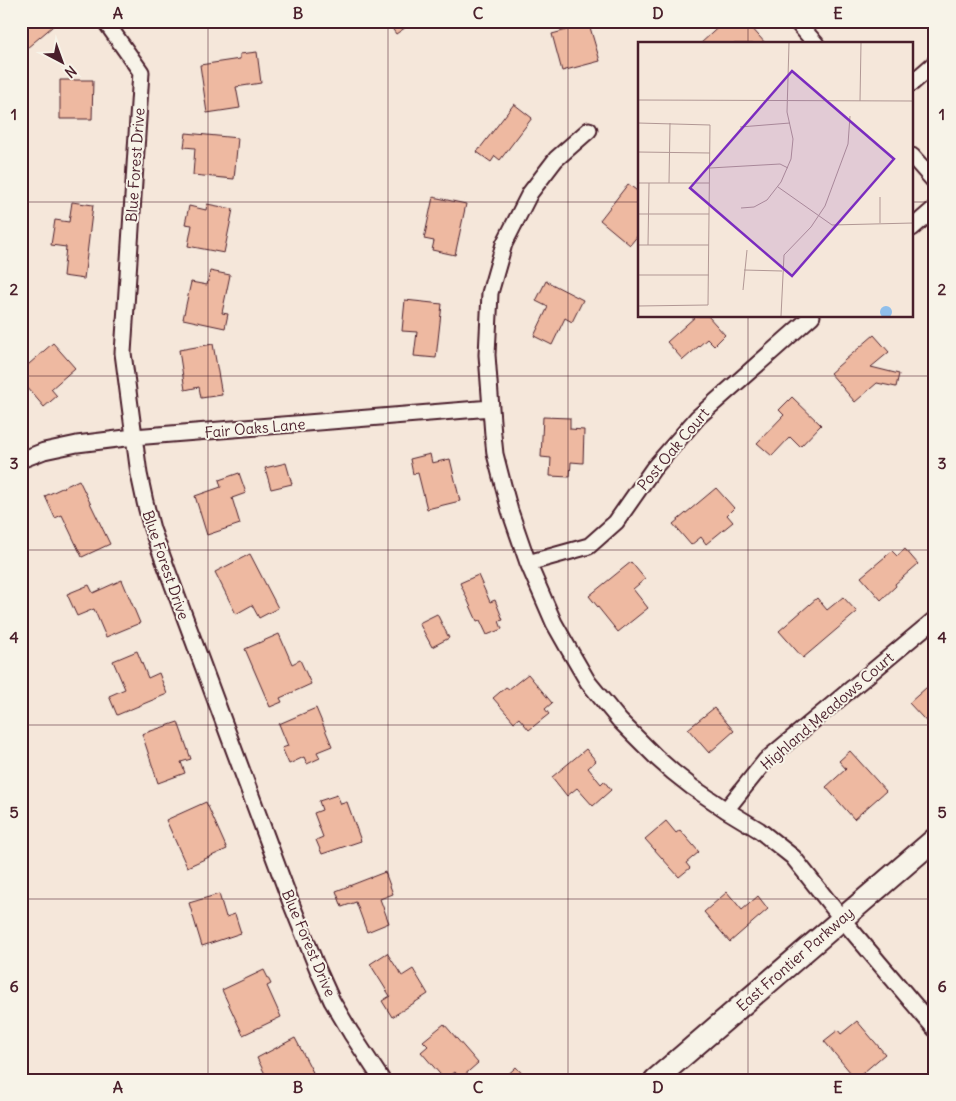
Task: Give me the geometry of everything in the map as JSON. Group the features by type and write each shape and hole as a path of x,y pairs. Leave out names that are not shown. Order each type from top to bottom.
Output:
{"street":[{"name":"Blue Forest Drive","path":"106,21 141,72 123,353 139,474 152,529 291,903 318,970 332,1001 382,1080"},
{"path":"796,21 814,42"},
{"path":"914,80 935,63"},
{"path":"589,130 556,159 530,193 504,244 490,293 487,355 490,408 496,454 510,511 528,563 554,623 579,667 602,700 656,758 692,787 759,830 793,857 842,919 935,1029"},
{"path":"914,158 935,182"},
{"path":"914,226 935,208"},
{"name":"Post Oak Court","path":"528,563 589,546 616,522 653,469 698,417 810,318"},
{"name":"Fair Oaks Lane","path":"21,460 44,451 77,444 490,408"},
{"name":"Highland Meadows Court","path":"726,810 766,760 935,619"},
{"name":"East Frontier Parkway","path":"655,1080 935,839"}],"building":[{"path":"21,21 59,21 27,48 21,41"},
{"path":"387,21 415,21 396,34"},
{"path":"738,21 758,21 751,27 764,42 702,42 724,22 731,28"},
{"path":"589,24 600,61 562,71 552,34"},
{"path":"257,52 261,83 236,87 240,108 207,113 200,65 240,59 240,54"},
{"path":"60,80 93,80 92,119 60,119"},
{"path":"514,104 532,118 500,160 495,156 491,162 477,152"},
{"path":"186,133 238,138 234,179 193,175 195,148 184,147"},
{"path":"628,184 638,192 638,235 630,245 600,220"},
{"path":"433,197 466,204 455,255 432,250 434,241 424,239"},
{"path":"72,202 93,205 84,279 63,276 66,247 51,245 55,220 69,222"},
{"path":"207,204 233,209 224,253 188,246 192,225 185,224 189,206 206,210"},
{"path":"210,271 230,275 222,313 228,314 225,328 183,319 191,282 207,285"},
{"path":"546,281 583,300 572,322 565,318 552,345 534,336 548,307 536,301"},
{"path":"405,300 442,304 436,358 414,356 417,332 402,331"},
{"path":"694,318 710,318 725,335 714,346 707,339 683,360 667,342"},
{"path":"874,335 889,352 871,367 899,374 896,387 877,383 855,402 830,373"},
{"path":"53,343 75,368 51,389 57,396 44,407 21,380 21,371"},
{"path":"213,344 222,395 201,398 199,387 185,390 179,350"},
{"path":"792,397 821,425 800,447 790,437 772,456 757,443 784,415 779,410"},
{"path":"543,417 570,418 570,429 584,430 583,463 571,462 570,477 550,476 551,458 541,457"},
{"path":"430,454 432,463 450,459 460,501 427,509 418,473 413,474 410,459"},
{"path":"286,463 292,484 271,489 265,468"},
{"path":"239,473 246,493 232,498 240,524 207,535 195,496 221,487 219,480"},
{"path":"79,480 110,544 82,557 62,515 55,518 45,496"},
{"path":"716,488 734,508 727,515 733,522 706,544 701,537 691,545 673,524"},
{"path":"905,549 918,564 895,584 896,586 881,600 861,577 892,551 897,556"},
{"path":"250,554 278,608 259,618 252,605 236,614 215,572"},
{"path":"631,562 645,579 633,589 648,608 618,632 589,596"},
{"path":"478,575 490,602 495,600 503,620 499,621 502,629 487,635 480,620 477,621 460,583"},
{"path":"122,580 140,623 106,637 94,609 77,616 67,594 89,585 93,593"},
{"path":"843,597 857,612 803,658 779,631 817,598 827,610"},
{"path":"437,614 449,638 432,647 419,623"},
{"path":"279,634 292,664 300,660 311,684 280,698 282,702 270,707 245,649"},
{"path":"137,651 148,678 159,673 167,694 117,715 109,696 125,689 113,661"},
{"path":"528,674 552,703 545,709 549,714 529,730 519,718 514,722 493,698 506,687 509,689"},
{"path":"935,680 935,731 909,703"},
{"path":"316,708 332,746 317,752 320,758 307,764 304,757 289,764 282,748 288,746 279,724"},
{"path":"714,708 734,731 709,753 688,729"},
{"path":"178,722 191,759 181,762 185,773 158,783 142,734"},
{"path":"586,749 596,761 588,768 601,784 604,781 611,790 593,806 577,788 567,796 552,777"},
{"path":"850,751 886,791 854,819 826,787 846,769 839,761"},
{"path":"337,795 341,804 347,802 361,841 322,854 316,840 323,837 314,813 322,810 319,801"},
{"path":"206,802 227,849 187,867 166,820"},
{"path":"666,821 676,833 680,830 699,852 686,863 690,868 679,877 645,839"},
{"path":"385,872 393,894 380,899 389,923 367,932 356,902 342,907 336,891"},
{"path":"727,892 742,910 758,896 768,909 730,942 704,912"},
{"path":"219,894 226,917 235,914 241,933 202,946 189,903"},
{"path":"387,953 402,976 413,969 428,994 392,1017 382,1001 390,996 370,964"},
{"path":"264,970 271,984 267,986 281,1017 243,1035 222,990"},
{"path":"857,1021 885,1054 856,1079 824,1041 838,1030 841,1034"},
{"path":"444,1024 478,1063 461,1078 455,1072 445,1080 421,1052 428,1046 423,1041"},
{"path":"295,1038 317,1080 268,1080 257,1058"},
{"path":"516,1067 528,1080 502,1080"}]}
